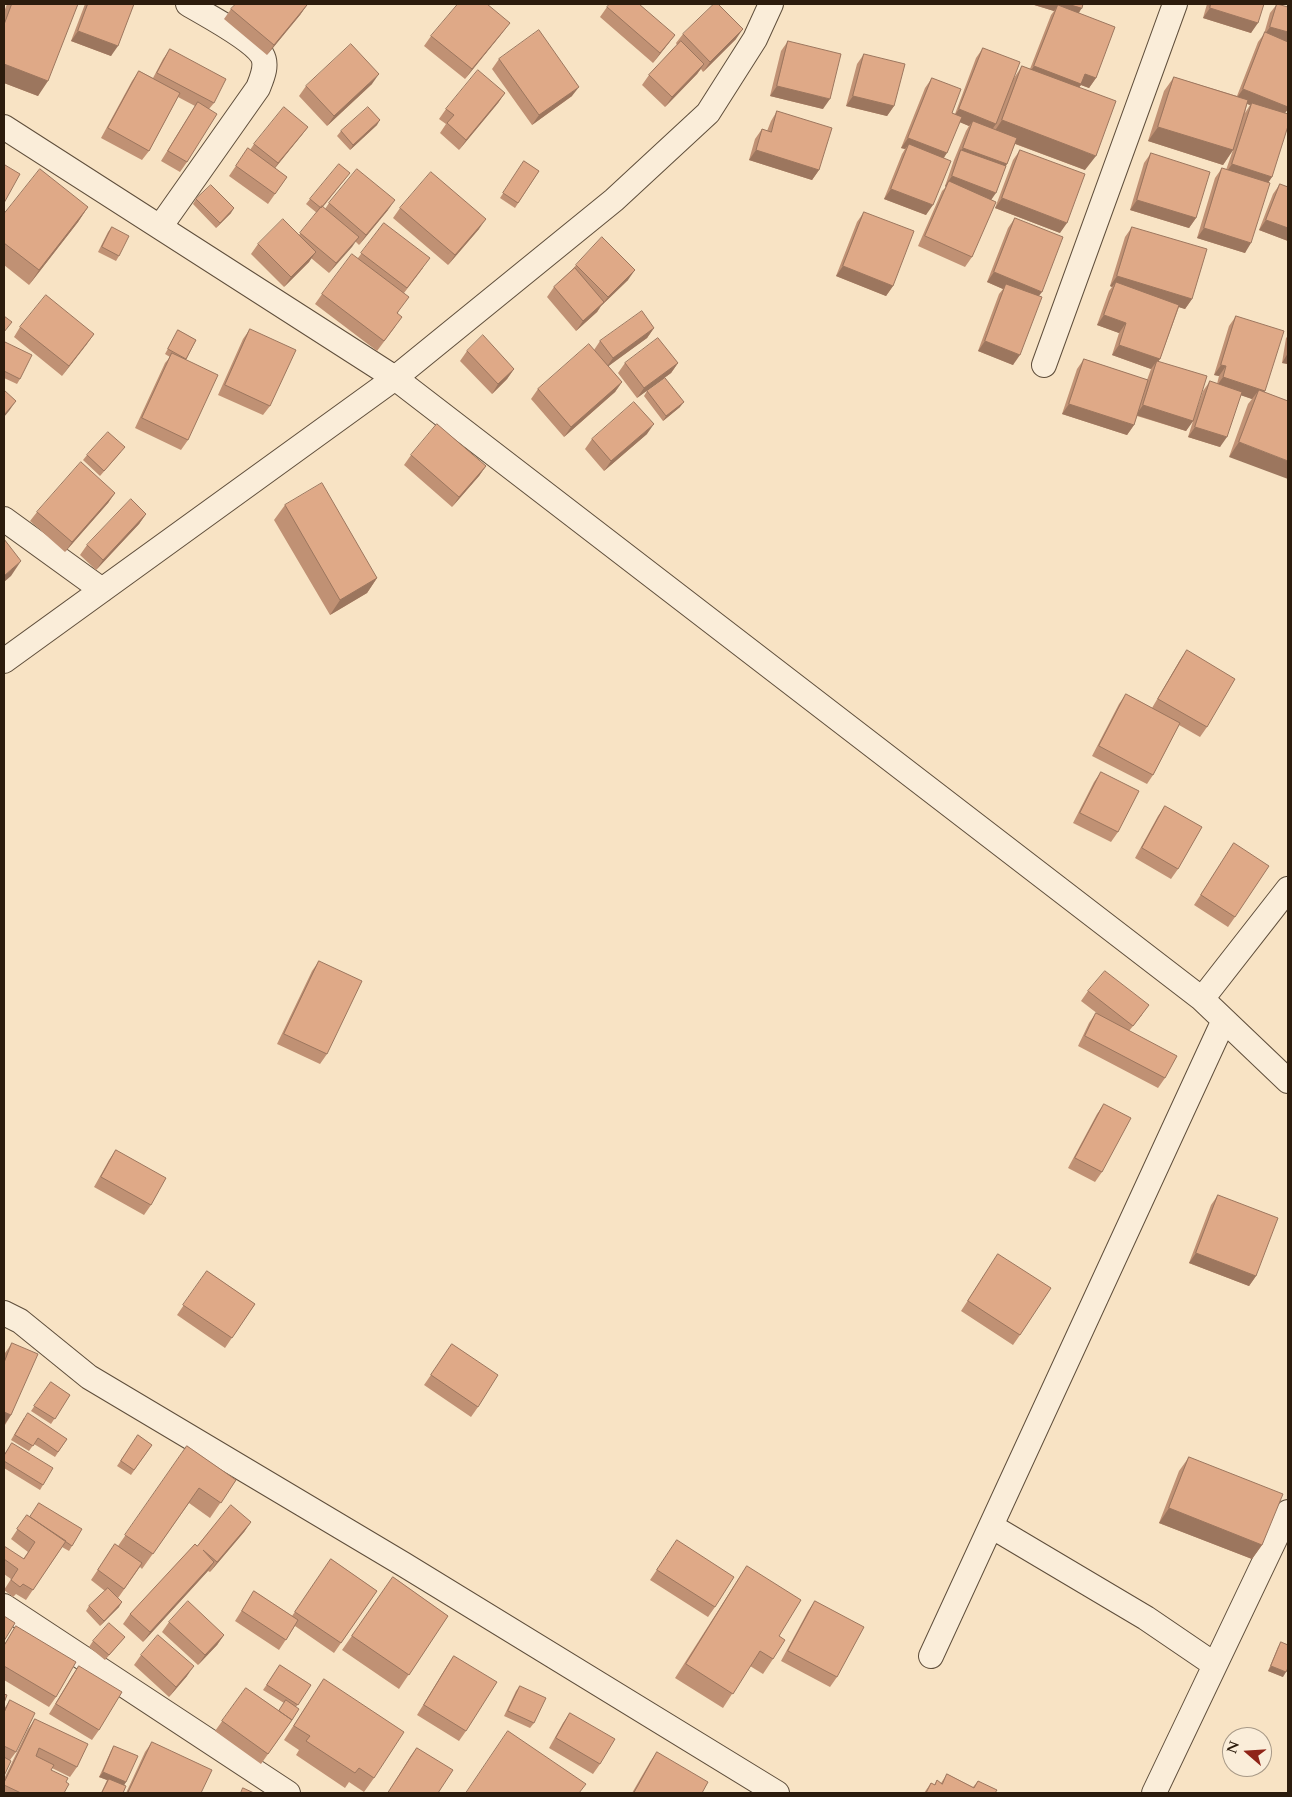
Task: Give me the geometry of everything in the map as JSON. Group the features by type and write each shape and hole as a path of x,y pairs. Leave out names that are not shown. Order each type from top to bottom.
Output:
{"street":[{"path":"160,227 258,88 265,71 263,55 243,37 188,4"},
{"path":"4,661 394,378 614,200 708,113 755,39 772,4"},
{"path":"1044,365 1175,4"},
{"path":"4,127 394,378 1202,999 1288,1080"},
{"path":"4,519 102,590"},
{"path":"1202,999 1288,889"},
{"path":"931,1656 1224,1020"},
{"path":"4,1313 20,1321 89,1377 403,1564 777,1793"},
{"path":"1154,1793 1288,1512"},
{"path":"991,1526 1146,1618 1215,1665"},
{"path":"4,1606 288,1793"}],"building":[{"path":"12,4 78,4 48,81 4,64 4,25"},
{"path":"88,4 134,4 118,46 78,31"},
{"path":"236,4 307,5 274,45 231,9"},
{"path":"458,4 487,4 510,23 472,69 431,36"},
{"path":"610,4 639,4 675,35 660,53 607,7"},
{"path":"714,4 718,4 743,29 710,62 683,34"},
{"path":"1068,4 1083,4 1082,8"},
{"path":"1211,4 1264,4 1258,23 1210,8"},
{"path":"1277,4 1288,7 1288,32 1270,27"},
{"path":"1058,5 1115,27 1096,78 1085,74 1081,84 1034,66"},
{"path":"539,30 579,87 539,115 499,59"},
{"path":"1265,32 1288,42 1288,107 1243,89"},
{"path":"681,41 704,64 672,97 649,75"},
{"path":"788,41 841,54 830,99 777,86"},
{"path":"351,44 379,74 334,116 306,86"},
{"path":"983,48 1020,62 996,124 959,109"},
{"path":"170,49 226,79 214,103 157,73"},
{"path":"864,54 905,64 894,106 853,96"},
{"path":"1022,66 1116,101 1096,156 1002,120"},
{"path":"478,70 505,93 466,140 447,123 454,115 446,109"},
{"path":"139,71 180,93 149,151 108,128"},
{"path":"1174,77 1248,100 1233,150 1158,127"},
{"path":"932,78 961,89 952,113 962,117 947,153 908,138"},
{"path":"198,102 217,114 187,162 168,151"},
{"path":"1252,103 1288,114 1288,126 1272,177 1232,164"},
{"path":"284,107 308,127 278,163 254,144"},
{"path":"368,107 380,120 353,145 341,131"},
{"path":"777,111 832,128 819,170 756,150 762,129 771,132"},
{"path":"973,121 1017,138 1007,164 963,148"},
{"path":"909,144 951,161 933,205 891,189"},
{"path":"248,148 287,177 275,194 236,166"},
{"path":"961,150 1006,166 996,193 952,176"},
{"path":"1020,150 1085,174 1067,223 1002,198"},
{"path":"1151,153 1210,172 1196,218 1137,200"},
{"path":"524,161 539,171 518,203 503,193"},
{"path":"339,164 350,173 321,208 310,199"},
{"path":"5,165 20,174 4,203 4,167"},
{"path":"1222,168 1270,183 1251,243 1204,228"},
{"path":"40,169 88,207 39,270 4,243 4,214"},
{"path":"357,169 395,200 366,235 329,203"},
{"path":"431,172 486,219 455,255 400,208"},
{"path":"949,181 996,202 972,257 925,236"},
{"path":"1280,184 1288,187 1288,228 1266,220"},
{"path":"211,185 234,208 220,223 196,199"},
{"path":"322,206 359,237 336,263 300,233"},
{"path":"864,212 914,231 893,286 843,266"},
{"path":"1015,218 1063,237 1042,292 994,272"},
{"path":"283,219 316,252 291,277 258,244"},
{"path":"384,223 430,258 407,288 361,253"},
{"path":"112,227 129,236 119,256 102,247"},
{"path":"1132,227 1207,249 1192,299 1117,276"},
{"path":"602,237 635,270 608,297 576,265"},
{"path":"352,254 409,297 397,313 402,317 384,341 322,294"},
{"path":"575,268 604,302 583,321 554,287"},
{"path":"1116,282 1179,305 1160,359 1119,345 1126,323 1104,315"},
{"path":"1006,284 1042,297 1020,355 985,341"},
{"path":"46,295 94,334 69,366 20,327"},
{"path":"642,311 654,328 613,358 600,341"},
{"path":"4,316 12,322 4,332"},
{"path":"1236,316 1284,331 1265,391 1223,377 1226,366 1221,365"},
{"path":"250,329 296,350 270,406 225,385"},
{"path":"178,330 196,340 186,359 168,349"},
{"path":"483,335 514,369 498,384 467,351"},
{"path":"658,338 678,363 644,388 625,363"},
{"path":"5,342 32,355 20,379 4,371"},
{"path":"589,344 622,382 571,427 538,389"},
{"path":"172,353 218,375 188,440 142,418"},
{"path":"1084,359 1148,380 1134,425 1069,404"},
{"path":"1157,361 1207,376 1193,421 1143,405"},
{"path":"665,378 684,402 666,416 647,391"},
{"path":"1210,381 1242,392 1227,437 1195,427"},
{"path":"4,390 16,401 4,415"},
{"path":"1259,390 1288,401 1288,461 1239,442"},
{"path":"634,402 654,424 611,461 592,439"},
{"path":"437,424 486,466 459,497 411,455"},
{"path":"108,432 125,447 104,471 87,455"},
{"path":"81,462 115,493 72,542 37,512"},
{"path":"322,483 377,578 340,600 285,505"},
{"path":"131,499 146,514 103,560 87,545"},
{"path":"4,539 21,561 4,576"},
{"path":"1187,650 1235,679 1207,727 1158,699"},
{"path":"1126,694 1180,723 1153,775 1099,746"},
{"path":"1101,772 1139,791 1118,832 1080,813"},
{"path":"1165,806 1202,827 1178,869 1142,848"},
{"path":"1234,843 1269,866 1235,917 1201,895"},
{"path":"319,961 362,981 327,1054 284,1034"},
{"path":"1105,971 1149,1005 1133,1026 1088,991"},
{"path":"1096,1013 1177,1056 1165,1078 1085,1036"},
{"path":"1104,1104 1131,1118 1102,1172 1075,1158"},
{"path":"116,1150 166,1178 151,1205 101,1177"},
{"path":"1218,1195 1278,1218 1256,1276 1196,1253"},
{"path":"998,1254 1051,1288 1020,1335 968,1301"},
{"path":"207,1271 255,1304 232,1338 183,1305"},
{"path":"12,1343 38,1354 11,1415 4,1412 4,1363"},
{"path":"452,1344 498,1375 478,1407 431,1375"},
{"path":"51,1382 70,1395 55,1419 34,1406"},
{"path":"28,1413 67,1439 58,1452 38,1438 33,1446 15,1435"},
{"path":"138,1435 152,1445 134,1470 121,1461"},
{"path":"12,1443 53,1468 43,1485 4,1461 4,1456"},
{"path":"187,1446 236,1480 221,1503 199,1488 153,1554 125,1535"},
{"path":"1189,1457 1283,1494 1262,1545 1169,1508"},
{"path":"39,1503 82,1529 72,1546 30,1517"},
{"path":"231,1505 251,1522 217,1562 203,1550 214,1562 150,1632 130,1614 195,1544 197,1546"},
{"path":"27,1515 66,1541 33,1590 23,1584 20,1587 11,1580 18,1569 4,1559 4,1546 24,1559 35,1542 17,1529"},
{"path":"677,1540 734,1577 715,1607 657,1570"},
{"path":"115,1544 142,1563 124,1589 98,1570"},
{"path":"331,1559 377,1591 341,1643 295,1612"},
{"path":"747,1566 801,1600 779,1636 785,1640 773,1659 760,1651 733,1694 686,1664"},
{"path":"393,1577 448,1616 409,1675 352,1636"},
{"path":"108,1588 122,1602 104,1621 89,1606"},
{"path":"254,1591 298,1620 286,1640 242,1611"},
{"path":"188,1601 224,1635 205,1655 169,1622"},
{"path":"815,1601 864,1627 837,1677 788,1651"},
{"path":"4,1616 15,1623 4,1641"},
{"path":"109,1623 125,1637 109,1655 93,1641"},
{"path":"16,1626 76,1662 56,1697 4,1666 4,1646"},
{"path":"158,1635 194,1666 176,1687 141,1655"},
{"path":"1281,1642 1288,1645 1288,1668 1286,1672 1271,1666"},
{"path":"454,1656 497,1682 466,1731 424,1705"},
{"path":"280,1665 311,1685 298,1705 267,1685"},
{"path":"79,1666 122,1692 99,1730 56,1704"},
{"path":"324,1679 404,1732 374,1778 359,1768 355,1773 306,1741 310,1736 294,1726"},
{"path":"520,1686 546,1698 534,1723 508,1711"},
{"path":"246,1688 292,1720 268,1754 222,1721"},
{"path":"10,1700 35,1713 16,1752 4,1746 4,1713"},
{"path":"286,1700 299,1709 292,1720 279,1711"},
{"path":"570,1713 615,1739 600,1764 556,1738"},
{"path":"35,1719 88,1744 77,1767 39,1748 36,1756 54,1765 51,1770 68,1778 66,1782 69,1784 64,1793 21,1793 4,1785"},
{"path":"508,1731 586,1784 579,1793 466,1793"},
{"path":"152,1742 212,1770 201,1793 128,1793"},
{"path":"114,1746 138,1756 126,1782 103,1772"},
{"path":"417,1748 453,1770 438,1793 388,1793"},
{"path":"657,1752 708,1782 702,1793 634,1793"},
{"path":"4,1757 11,1761 4,1776"},
{"path":"947,1774 974,1788 978,1781 997,1790 995,1793 926,1793 931,1783 935,1785 937,1780 942,1784"},
{"path":"109,1779 126,1786 123,1793 102,1793"},
{"path":"243,1788 254,1793 241,1793"}]}
